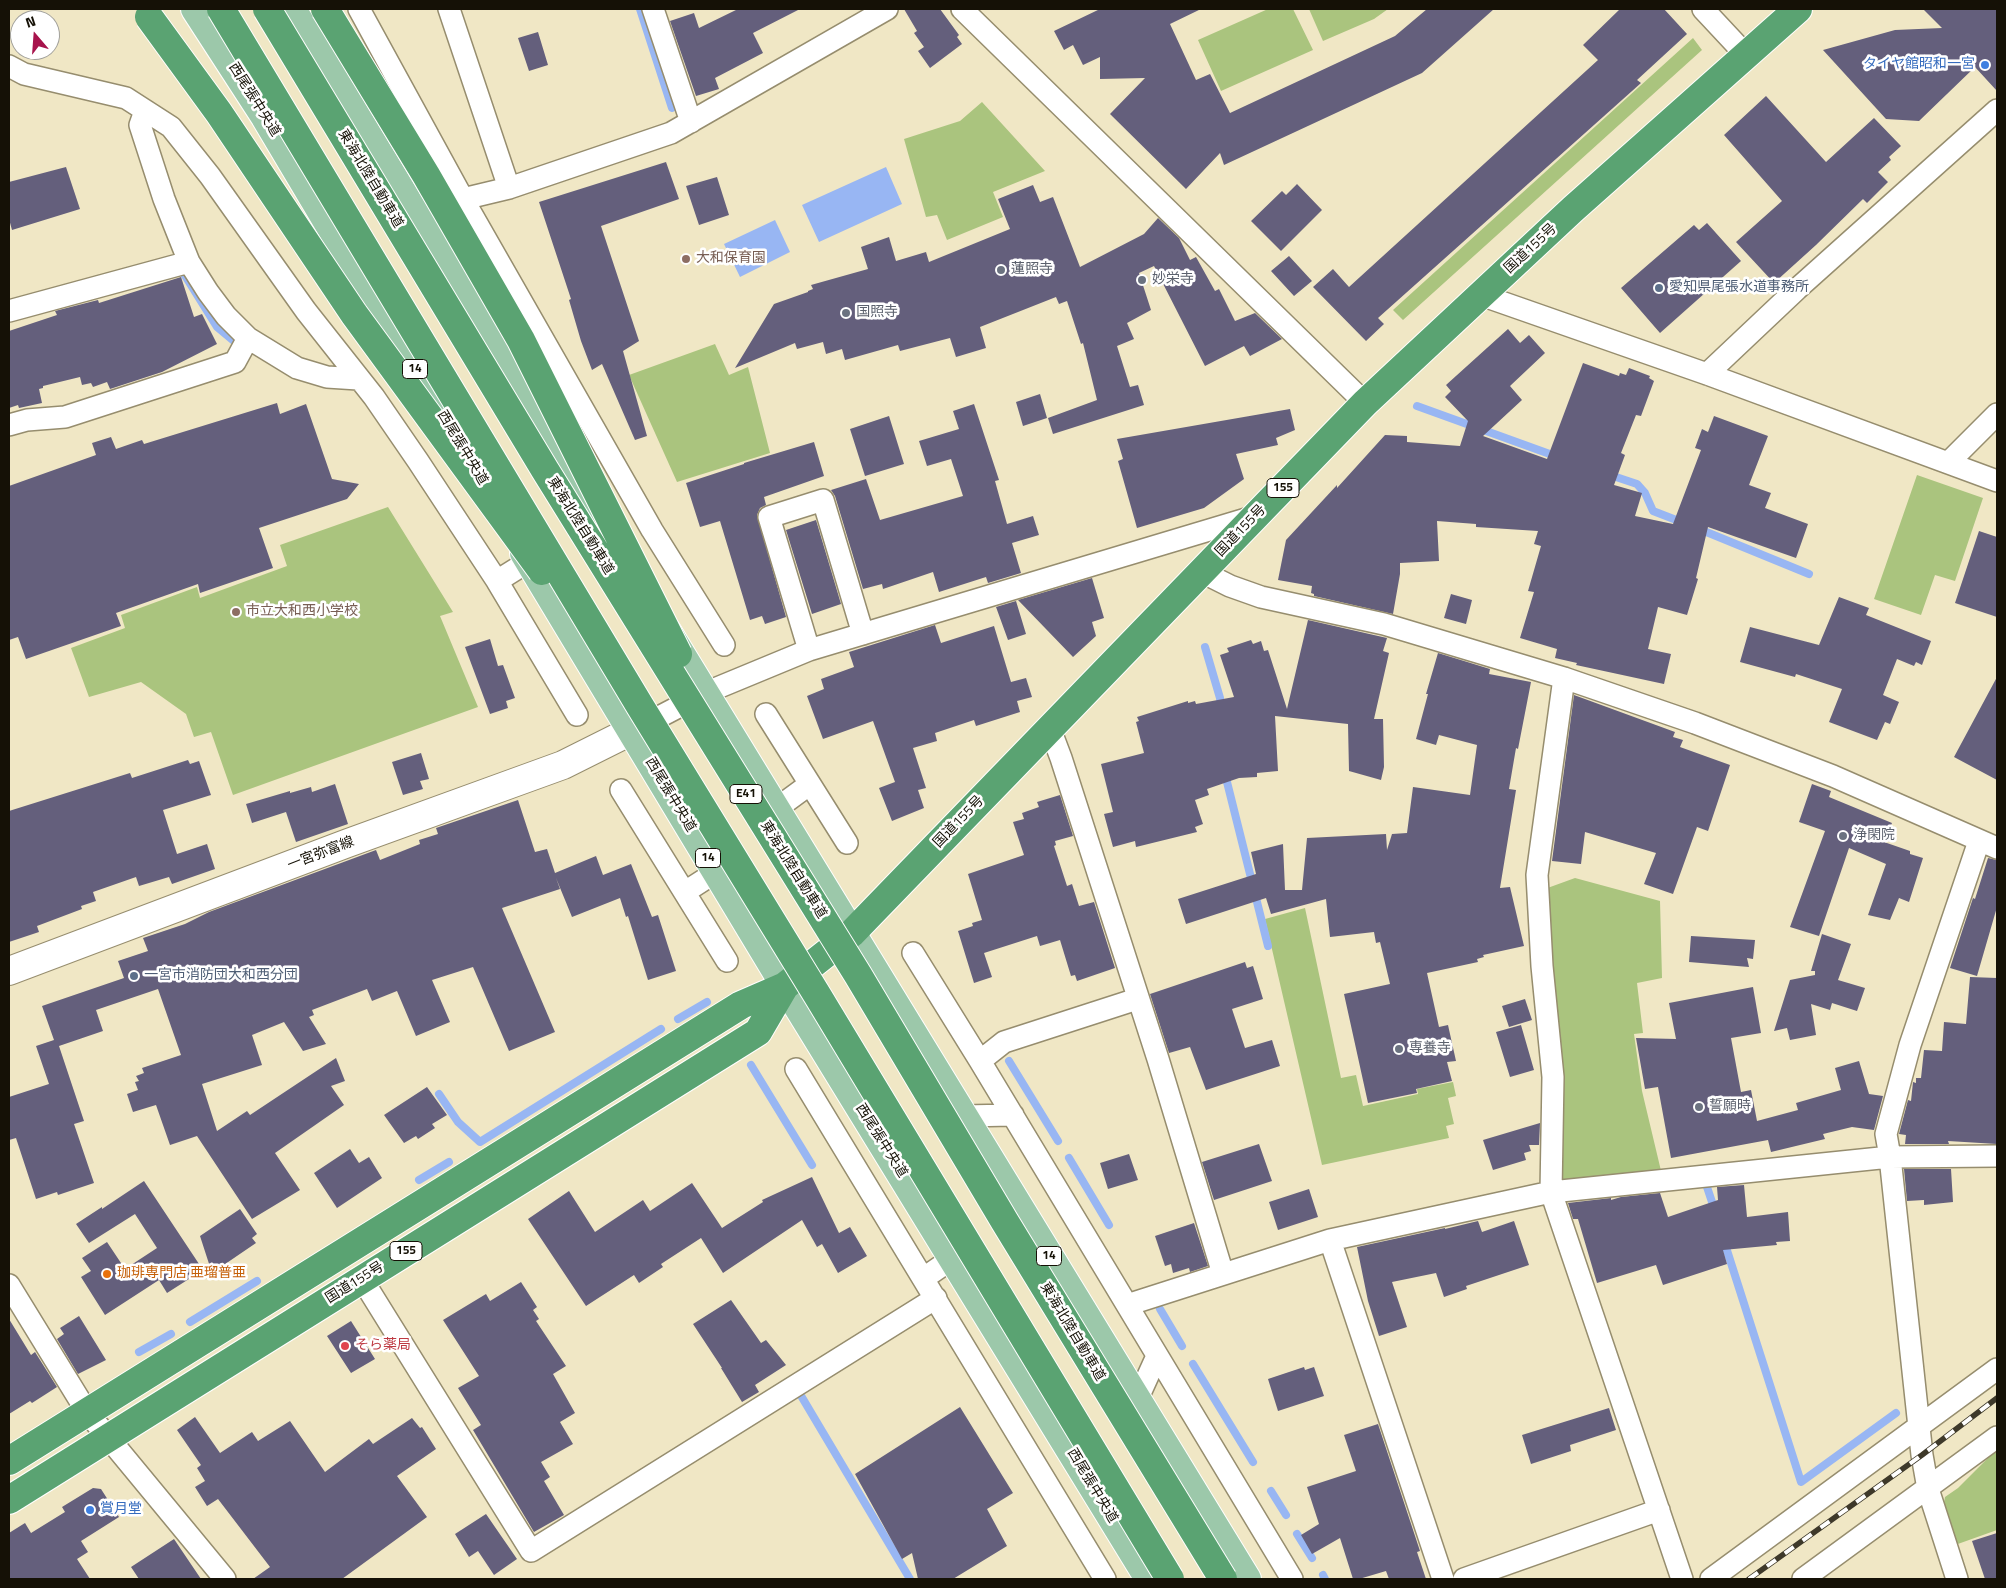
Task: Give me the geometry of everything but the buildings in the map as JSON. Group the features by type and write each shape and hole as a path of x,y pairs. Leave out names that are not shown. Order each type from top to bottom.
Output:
{"highway":[{"path":"220,9 1170,1579"},
{"name":"東海北陸自動車道","path":"268,9 545,470 858,975 1005,1222 1223,1579"},
{"path":"325,9 426,175 521,340 705,708 858,975"},
{"name":"国道155号","path":"9,1461 741,1005 785,986 852,933 1365,404 1574,209 1798,9"},
{"path":"145,13 219,113 354,314 640,706"},
{"name":"国道155号","path":"9,1500 758,1032 785,986"}],"main road":[{"name":"西尾張中央道","path":"195,9 265,117 716,872 1149,1579"},
{"name":"14","path":"292,9 432,238 563,460 1247,1579"},
{"name":"一宮弥富線","path":"9,971 348,843 564,765 631,731"}],"street":[{"path":"359,9 463,199 652,530 724,645"},
{"path":"449,9 509,188"},
{"path":"653,9 691,122"},
{"path":"463,199 509,188 670,134 888,9"},
{"path":"962,9 1365,404"},
{"path":"1703,9 1746,55"},
{"path":"9,66 24,74 126,98 171,127 210,176 306,311 374,397 498,581 577,715"},
{"path":"1707,374 1797,289 1997,110"},
{"path":"145,111 140,125 149,158 189,262 208,292 248,338 297,368 327,377 358,378"},
{"path":"9,312 189,262"},
{"path":"1481,295 1707,374 1997,481"},
{"path":"9,425 28,420 66,417 235,362 248,338"},
{"path":"1949,462 1997,414"},
{"path":"563,460 599,437"},
{"path":"809,650 769,517 823,500 863,634"},
{"path":"631,731 705,693 809,650 1256,516"},
{"path":"498,581 529,561"},
{"path":"1202,572 1260,598 1384,624 1564,678 1695,723 1833,776 1988,845 1910,1045 1886,1134 1918,1429 1928,1489 1957,1579"},
{"path":"1564,678 1537,875 1542,966 1553,1077 1551,1192 1682,1579"},
{"path":"766,714 847,843"},
{"path":"1050,729 1158,1059 1223,1274"},
{"path":"776,809 810,784"},
{"path":"621,790 727,961"},
{"path":"685,892 716,872"},
{"path":"913,953 1013,1115 1292,1579"},
{"path":"980,1061 1004,1042 1138,999"},
{"path":"796,1069 1105,1579"},
{"path":"963,1116 1013,1115"},
{"path":"1127,1304 1330,1240 1551,1192 1890,1157 1997,1156"},
{"path":"1330,1240 1443,1579"},
{"path":"924,1278 953,1258"},
{"path":"362,1278 530,1551 936,1298"},
{"path":"9,1285 87,1412 225,1579"},
{"path":"1136,1400 1157,1356"},
{"path":"1711,1579 1918,1429 1997,1369"},
{"path":"1806,1578 1997,1437"},
{"path":"1464,1579 1659,1510"}],"green space":[{"path":"1268,9 1293,9 1313,50 1221,91 1198,40"},
{"path":"1309,9 1388,9 1374,19 1323,41"},
{"path":"1693,38 1702,50 1403,320 1393,310"},
{"path":"982,102 1045,171 993,192 1003,217 947,240 937,215 926,217 904,139 960,121"},
{"path":"715,344 729,375 748,367 770,453 677,482 629,375"},
{"path":"1917,475 1983,498 1955,581 1935,575 1921,615 1874,599"},
{"path":"388,507 453,612 440,616 478,707 233,795 211,732 194,737 186,714 141,682 89,697 71,648 125,628 121,615 197,587 200,598 287,566 280,545"},
{"path":"1575,878 1660,901 1662,978 1637,983 1643,1033 1634,1034 1642,1091 1662,1175 1557,1184 1542,890"},
{"path":"1305,908 1341,1078 1356,1075 1363,1106 1418,1094 1417,1089 1453,1082 1456,1096 1448,1098 1454,1124 1446,1126 1449,1138 1322,1165 1265,919"},
{"path":"1997,1449 1997,1530 1955,1545 1943,1508 1945,1497 1958,1488"}],"water":[{"path":"886,167 902,204 819,242 802,205"},
{"path":"775,220 790,252 740,277 724,244"}],"waterway":[{"path":"640,9 672,108"},
{"path":"184,274 217,327 241,347"},
{"path":"1417,406 1558,457"},
{"path":"1607,474 1637,484 1645,493 1653,511 1684,523"},
{"path":"1699,529 1809,574"},
{"path":"1205,647 1220,698 1221,710"},
{"path":"1225,774 1268,946"},
{"path":"678,1019 707,1002"},
{"path":"439,1094 458,1122 480,1142 661,1029"},
{"path":"1009,1061 1058,1141"},
{"path":"751,1065 812,1165"},
{"path":"1069,1158 1109,1225"},
{"path":"419,1180 449,1162"},
{"path":"1707,1187 1715,1211"},
{"path":"1724,1241 1801,1482 1896,1413"},
{"path":"190,1322 257,1281"},
{"path":"1160,1309 1182,1346"},
{"path":"139,1352 171,1334"},
{"path":"1193,1364 1253,1462"},
{"path":"800,1394 910,1579"},
{"path":"1271,1491 1286,1515"},
{"path":"1297,1534 1312,1558"},
{"path":"1323,1575 1325,1579"}],"railway":[{"path":"1749,1579 1922,1455 1997,1398"}],"place":[{"name":"タイヤ館昭和一宮","path":"1985,65"},
{"name":"大和保育園","path":"686,259"},
{"name":"蓮照寺","path":"1001,270"},
{"name":"妙栄寺","path":"1142,280"},
{"name":"愛知県尾張水道事務所","path":"1659,288"},
{"name":"国照寺","path":"846,313"},
{"name":"市立大和西小学校","path":"236,612"},
{"name":"浄閑院","path":"1843,836"},
{"name":"一宮市消防団大和西分団","path":"134,976"},
{"name":"専養寺","path":"1399,1049"},
{"name":"誓願時","path":"1699,1107"},
{"name":"珈琲専門店 亜瑠普亜","path":"107,1274"},
{"name":"そら薬局","path":"345,1346"},
{"name":"賞月堂","path":"90,1510"}]}
